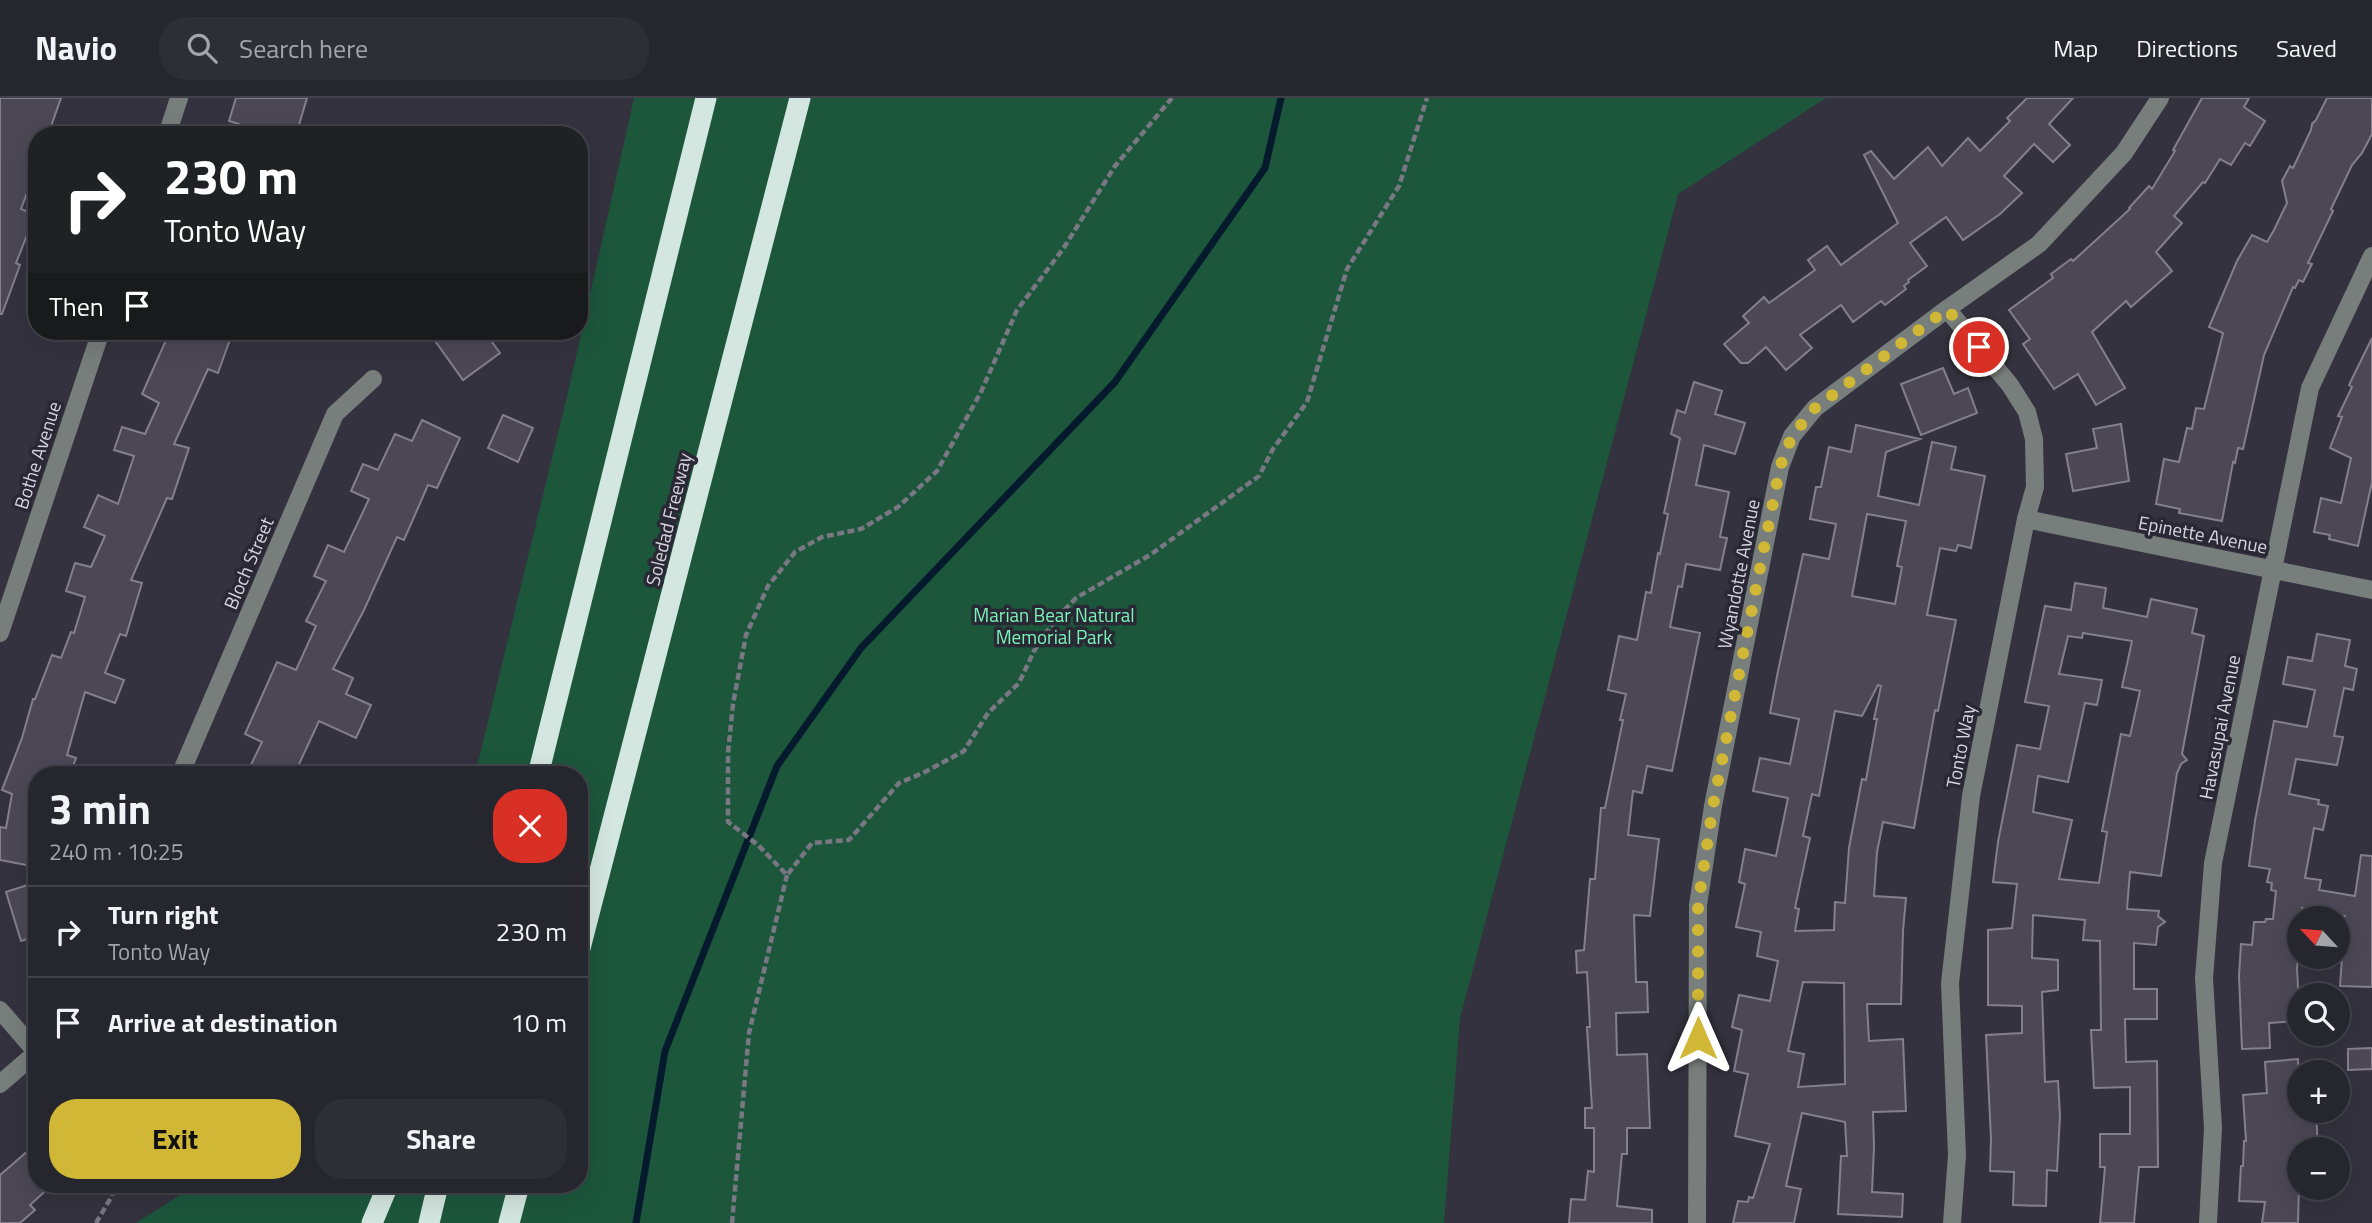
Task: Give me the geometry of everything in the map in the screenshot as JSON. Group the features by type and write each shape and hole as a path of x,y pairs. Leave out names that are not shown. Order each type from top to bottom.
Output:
{"highway":[{"path":"540,766 706,98"},
{"name":"Soledad Freeway","path":"588,917 800,98"},
{"path":"372,1223 385,1193"},
{"path":"429,1223 436,1193"},
{"path":"509,1223 517,1193"}],"street":[{"path":"170,126 179,98"},
{"name":"Wyandotte Avenue","path":"1697,1223 1698,905 1713,806 1780,467 1792,436 1815,408 2039,244 2123,153 2160,98"},
{"name":"Havasupai Avenue","path":"2208,1223 2213,1128 2204,978 2213,863 2311,388 2372,256"},
{"name":"Tonto Way","path":"1947,309 2010,385 2027,412 2034,439 2035,487 2026,519 1971,796 1950,983 1956,1154 1952,1223"},
{"name":"Bothe Avenue","path":"0,633 98,340"},
{"name":"Bloch Street","path":"184,766 335,414 373,379"},
{"name":"Epinette Avenue","path":"2026,519 2372,590"},
{"path":"0,1010 28,1043"},
{"path":"0,1084 28,1061"}],"path":[{"path":"787,875 758,845 728,822 728,753 733,704 747,635 768,586 795,552 822,537 861,529 898,507 937,471 981,392 1017,310 1063,250 1115,166 1172,98"},
{"path":"732,1223 749,1033 787,875 812,844 849,839 899,783 964,751 988,713 1019,683 1034,651 1055,620 1076,598 1150,555 1259,476 1273,449 1307,402 1346,269 1399,186 1427,98"},
{"path":"96,1223 112,1193"}],"green space":[{"name":"Marian Bear Natural Memorial Park","path":"634,98 1826,98 1678,194 1460,1018 1444,1223 381,1223 387,1193 588,1193 588,766 477,766 580,340 588,340 588,304"},
{"path":"183,1193 377,1193 370,1223 136,1223"}],"building":[{"path":"0,98 61,98 51,126 28,126 28,190 21,209 28,212 28,233 16,263 20,265 0,314"},
{"path":"236,98 307,98 299,126 238,126 239,124 229,121"},
{"path":"2027,98 2073,98 2049,124 2070,145 2053,162 2034,144 2004,176 2022,193 2000,214 1963,240 1946,217 1910,243 1927,266 1908,280 1904,286 1906,289 1885,305 1881,301 1853,322 1841,305 1800,335 1812,348 1786,370 1766,347 1748,363 1741,363 1724,344 1749,323 1743,316 1764,297 1769,303 1815,270 1808,260 1827,246 1841,265 1898,223 1864,155 1871,151 1894,179 1928,147 1942,166 1968,138 1980,151 2010,121 2007,118"},
{"path":"2202,98 2249,98 2244,107 2265,121 2250,146 2245,143 2231,165 2220,159 2205,183 2203,182 2174,216 2182,223 2156,252 2172,271 2131,307 2126,301 2092,332 2125,388 2096,405 2078,374 2054,389 2023,344 2030,339 2009,310 2053,278 2051,274 2071,259 2073,261 2130,209 2149,186 2152,189"},
{"path":"2327,98 2372,98 2372,134 2352,165 2308,263 2312,264 2303,282 2299,280 2295,288 2293,287 2264,355 2243,449 2238,448 2235,463 2233,462 2222,521 2179,513 2180,509 2156,504 2164,459 2179,462 2187,428 2192,429 2196,408 2204,409 2223,333 2209,327 2237,261 2252,235 2267,242 2274,230 2287,203 2282,181 2290,166 2293,168 2312,124"},
{"path":"2372,338 2372,482 2358,546 2329,539 2330,535 2314,532 2321,498 2341,503 2351,458 2330,448 2342,417 2338,416 2352,387 2349,385"},
{"path":"166,340 230,340 218,373 208,369 174,444 189,448 172,499 167,498 131,580 142,583 126,636 120,634 105,673 124,680 115,703 85,692 67,755 76,758 73,766 28,766 28,865 0,860 0,827 6,828 12,794 2,790 22,738 33,699 52,655 61,658 71,632 74,633 85,597 66,591 75,563 91,567 105,536 84,527 98,495 118,504 134,456 114,450 122,427 145,434 159,403 142,394"},
{"path":"434,340 491,340 500,353 463,380"},
{"path":"1943,368 1954,394 1968,388 1977,413 1921,435 1901,384"},
{"path":"1694,382 1722,391 1715,414 1745,423 1735,454 1704,445 1696,485 1729,492 1720,537 1727,538 1720,570 1686,564 1682,587 1678,586 1670,627 1700,633 1672,771 1647,766 1642,793 1633,791 1628,835 1659,839 1650,916 1634,915 1636,982 1647,982 1648,1012 1616,1013 1617,1055 1647,1054 1650,1128 1627,1128 1627,1154 1622,1154 1617,1206 1652,1210 1652,1223 1569,1223 1571,1199 1585,1200 1588,1171 1594,1172 1594,1128 1585,1128 1585,1108 1592,1108 1587,972 1577,973 1576,951 1584,950 1590,879 1595,879 1601,808 1605,808 1623,720 1620,720 1626,694 1608,690 1619,636 1637,640 1646,592 1651,593 1668,514 1664,513 1680,438 1671,434 1677,410 1685,413"},
{"path":"503,415 533,428 518,462 488,448"},
{"path":"422,420 460,438 437,488 428,485 404,540 397,537 364,610 333,669 353,678 346,694 371,705 356,738 319,721 298,766 250,766 262,742 245,734 277,662 296,670 316,626 306,621 326,581 314,576 328,545 344,552 369,499 351,491 363,464 378,470 395,434 412,441"},
{"path":"2121,424 2129,481 2073,491 2066,454 2097,448 2093,429"},
{"path":"1856,425 1920,439 1886,452 1878,496 1919,505 1932,442 1956,447 1951,469 1985,476 1971,548 1958,545 1956,551 1940,548 1927,615 1956,620 1938,711 1935,710 1914,828 1883,822 1877,852 1874,896 1906,898 1901,1004 1867,1004 1869,1041 1903,1039 1906,1111 1873,1112 1872,1192 1903,1194 1902,1217 1838,1214 1841,1156 1847,1156 1845,1122 1802,1113 1786,1186 1801,1189 1794,1223 1733,1223 1738,1201 1748,1202 1749,1197 1753,1198 1770,1144 1735,1136 1748,1074 1734,1071 1742,1030 1732,1027 1739,995 1770,1001 1778,961 1757,956 1761,932 1736,927 1745,884 1739,882 1745,849 1776,856 1788,798 1753,791 1760,758 1790,764 1799,719 1770,713 1777,676 1803,554 1829,559 1836,524 1810,519 1816,487 1821,487 1829,447 1851,452","holes":["1867,514 1906,521 1897,566 1902,567 1895,604 1852,596","1878,685 1881,686 1866,780 1862,779 1849,848 1845,903 1835,902 1834,930 1795,931 1799,909 1795,908 1810,838 1803,836 1812,794 1819,796 1835,711 1862,716","1803,982 1844,983 1845,1084 1798,1087 1804,1054 1788,1051"]},
{"path":"2075,583 2106,588 2103,608 2147,617 2151,599 2197,609 2192,633 2204,636 2182,754 2187,760 2181,764 2177,773 2161,876 2130,872 2127,909 2159,911 2158,916 2165,922 2158,927 2156,945 2134,943 2134,989 2157,989 2157,1019 2125,1019 2126,1062 2157,1061 2158,1167 2139,1167 2134,1223 2100,1223 2105,1167 2100,1167 2100,1134 2130,1134 2130,1087 2094,1088 2091,1030 2101,1030 2100,941 2083,940 2085,920 2033,915 2032,958 2058,960 2058,990 2042,992 2045,1082 2058,1081 2060,1116 2057,1171 2047,1170 2046,1206 2013,1205 2014,1172 1990,1171 1986,1035 2022,1033 2022,1006 1988,1005 1988,930 2012,928 2017,884 1993,882 1998,842 2017,745 2040,749 2049,706 2025,702 2045,606 2071,610","holes":["2083,633 2132,641 2122,687 2140,691 2130,736 2121,734 2102,831 2107,832 2099,883 2059,879 2072,820 2033,812 2038,776 2068,782 2085,703 2097,705 2102,680 2059,674 2068,636 2082,638"]},
{"path":"2317,634 2350,640 2345,666 2357,669 2353,690 2344,688 2334,736 2343,737 2337,765 2296,759 2289,794 2319,800 2318,804 2328,806 2323,830 2314,828 2305,878 2321,880 2319,890 2355,896 2361,855 2372,856 2372,987 2340,983 2341,970 2350,970 2350,906 2287,906 2287,970 2297,970 2298,983 2287,983 2287,1022 2269,1023 2270,1048 2242,1049 2239,976 2241,944 2252,945 2254,922 2273,919 2276,891 2271,890 2272,883 2267,882 2270,869 2249,866 2255,821 2274,721 2307,727 2315,690 2283,684 2288,657 2312,661"},
{"path":"28,885 28,939 21,941 6,892"},
{"path":"2372,1048 2372,1069 2350,1070 2348,1049"},
{"path":"2287,1060 2287,1123 2317,1123 2317,1137 2287,1137 2287,1200 2299,1200 2298,1223 2262,1223 2265,1202 2239,1201 2246,1141 2243,1095 2267,1093 2265,1062"},
{"path":"28,1151 28,1193 43,1193 30,1205 35,1210 20,1223 0,1223 0,1175"}],"waterway":[{"path":"636,1223 665,1051 777,766 861,648 1115,382 1265,168 1281,98"}],"route":[{"path":"1698,1038 1698,905 1713,806 1780,467 1792,436 1815,408 1947,309 1979,347"}]}
